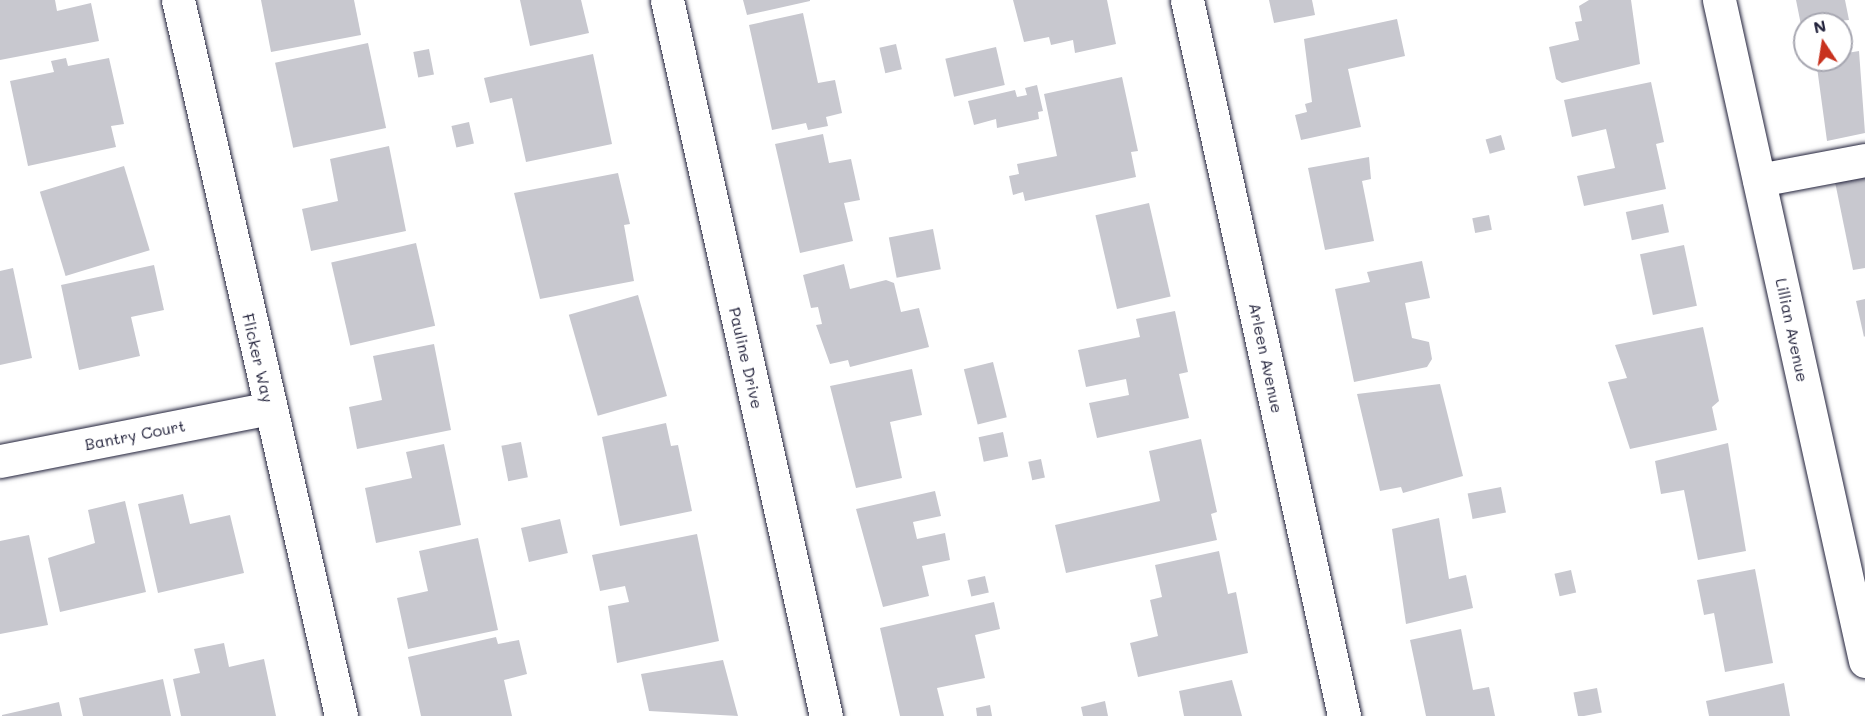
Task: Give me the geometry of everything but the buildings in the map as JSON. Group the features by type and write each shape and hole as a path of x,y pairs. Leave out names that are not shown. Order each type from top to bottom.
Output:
{"street":[{"name":"Flicker Way","path":"178,0 269,408 341,716"},
{"name":"Pauline Drive","path":"667,0 826,716"},
{"name":"Arleen Avenue","path":"1187,0 1344,716"},
{"name":"Lillian Avenue","path":"1719,0 1865,661"},
{"path":"1759,180 1865,160"},
{"name":"Bantry Court","path":"0,461 269,408"}]}
